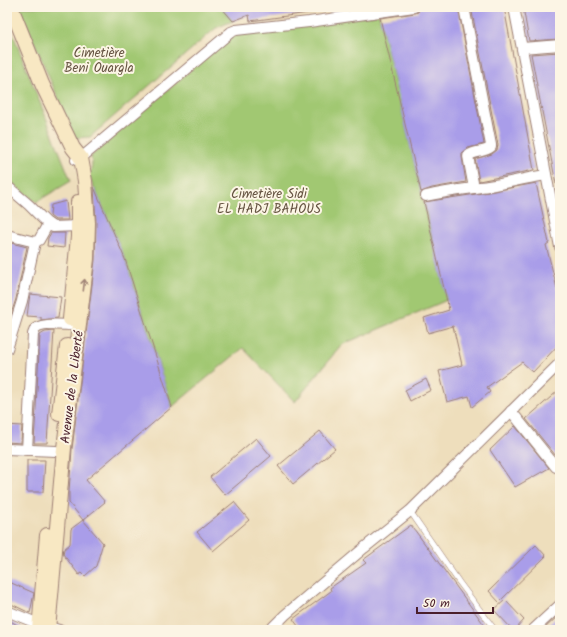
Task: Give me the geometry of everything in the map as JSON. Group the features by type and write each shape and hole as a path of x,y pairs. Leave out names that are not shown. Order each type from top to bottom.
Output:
{"street":[{"name":"Avenue de la Liberté","path":"11,7 42,84 76,156 85,181 89,235 62,388 56,450 47,628"},
{"path":"76,156 236,30 308,22 388,9 414,7"},
{"path":"464,7 491,145 489,150 473,153 468,156 474,188"},
{"path":"514,7 546,175 556,212 560,247"},
{"path":"522,48 560,45"},
{"name":"Avenue de la Liberté","path":"47,628 74,326 78,226 76,156"},
{"path":"426,196 546,175"},
{"path":"7,186 48,224 56,228 78,226"},
{"path":"7,348 22,301 35,242 39,240 48,224"},
{"path":"7,235 35,242"},
{"path":"27,450 33,334 35,329 42,325 74,326"},
{"path":"270,630 290,610 410,511 560,363"},
{"path":"511,411 556,466 560,468"},
{"path":"7,449 56,450"},
{"path":"533,630 560,605"},
{"path":"7,611 47,628"}],"lane":[{"path":"410,511 459,582 495,630"}],"green space":[{"name":"Cimetière Beni Ouargla","path":"19,7 221,7 233,21 216,28 90,137 75,138"},
{"name":"Cimetière Sidi EL HADJ BAHOUS","path":"379,14 447,300 341,345 295,402 243,348 172,407 125,259 89,176 92,165 91,156 230,36"},
{"path":"7,19 71,181 36,202 7,179"}],"building":[{"path":"221,7 315,7 316,12 250,21 249,15 233,21"},
{"path":"458,7 484,144 468,148 462,153 466,182 432,188 421,192 380,18 415,13 418,12 420,8"},
{"path":"471,7 504,7 534,170 479,181 475,159 492,154 497,150 498,145"},
{"path":"523,7 560,7 560,39 529,41"},
{"path":"560,52 560,184 556,184 531,54"},
{"path":"536,183 549,243 546,245 560,300 560,343 533,372 522,362 487,387 490,392 472,407 469,396 447,402 439,371 462,365 453,326 428,333 424,318 449,310 424,202"},
{"path":"94,187 125,259 172,407 86,480 105,502 83,520 69,503 69,492 72,449 95,260 96,223"},
{"path":"66,201 68,220 55,220 50,216 51,205"},
{"path":"51,233 65,233 64,248 47,246 48,238"},
{"path":"7,242 27,247 16,299 8,323 7,323"},
{"path":"30,294 61,297 58,318 41,320 41,317 27,316"},
{"path":"54,331 47,443 34,443 40,335 45,332"},
{"path":"426,379 431,390 410,401 405,390"},
{"path":"560,389 560,461 526,419"},
{"path":"7,425 22,426 21,443 7,442"},
{"path":"515,426 549,468 515,487 490,450"},
{"path":"320,431 335,449 293,484 278,466"},
{"path":"256,438 271,456 225,495 210,477"},
{"path":"27,460 45,460 43,492 27,492"},
{"path":"234,502 249,520 213,551 197,532"},
{"path":"83,520 103,543 96,566 85,576 82,573 79,575 63,554 64,549 70,544 71,529"},
{"path":"411,525 488,630 301,630 293,619 331,591 330,588 366,563 363,560"},
{"path":"536,545 546,556 499,602 489,591"},
{"path":"7,581 34,593 30,613 7,602"},
{"path":"505,600 524,620 515,630 513,630 494,610"},
{"path":"560,614 560,630 543,630"},
{"path":"7,619 26,630 7,630"}]}
